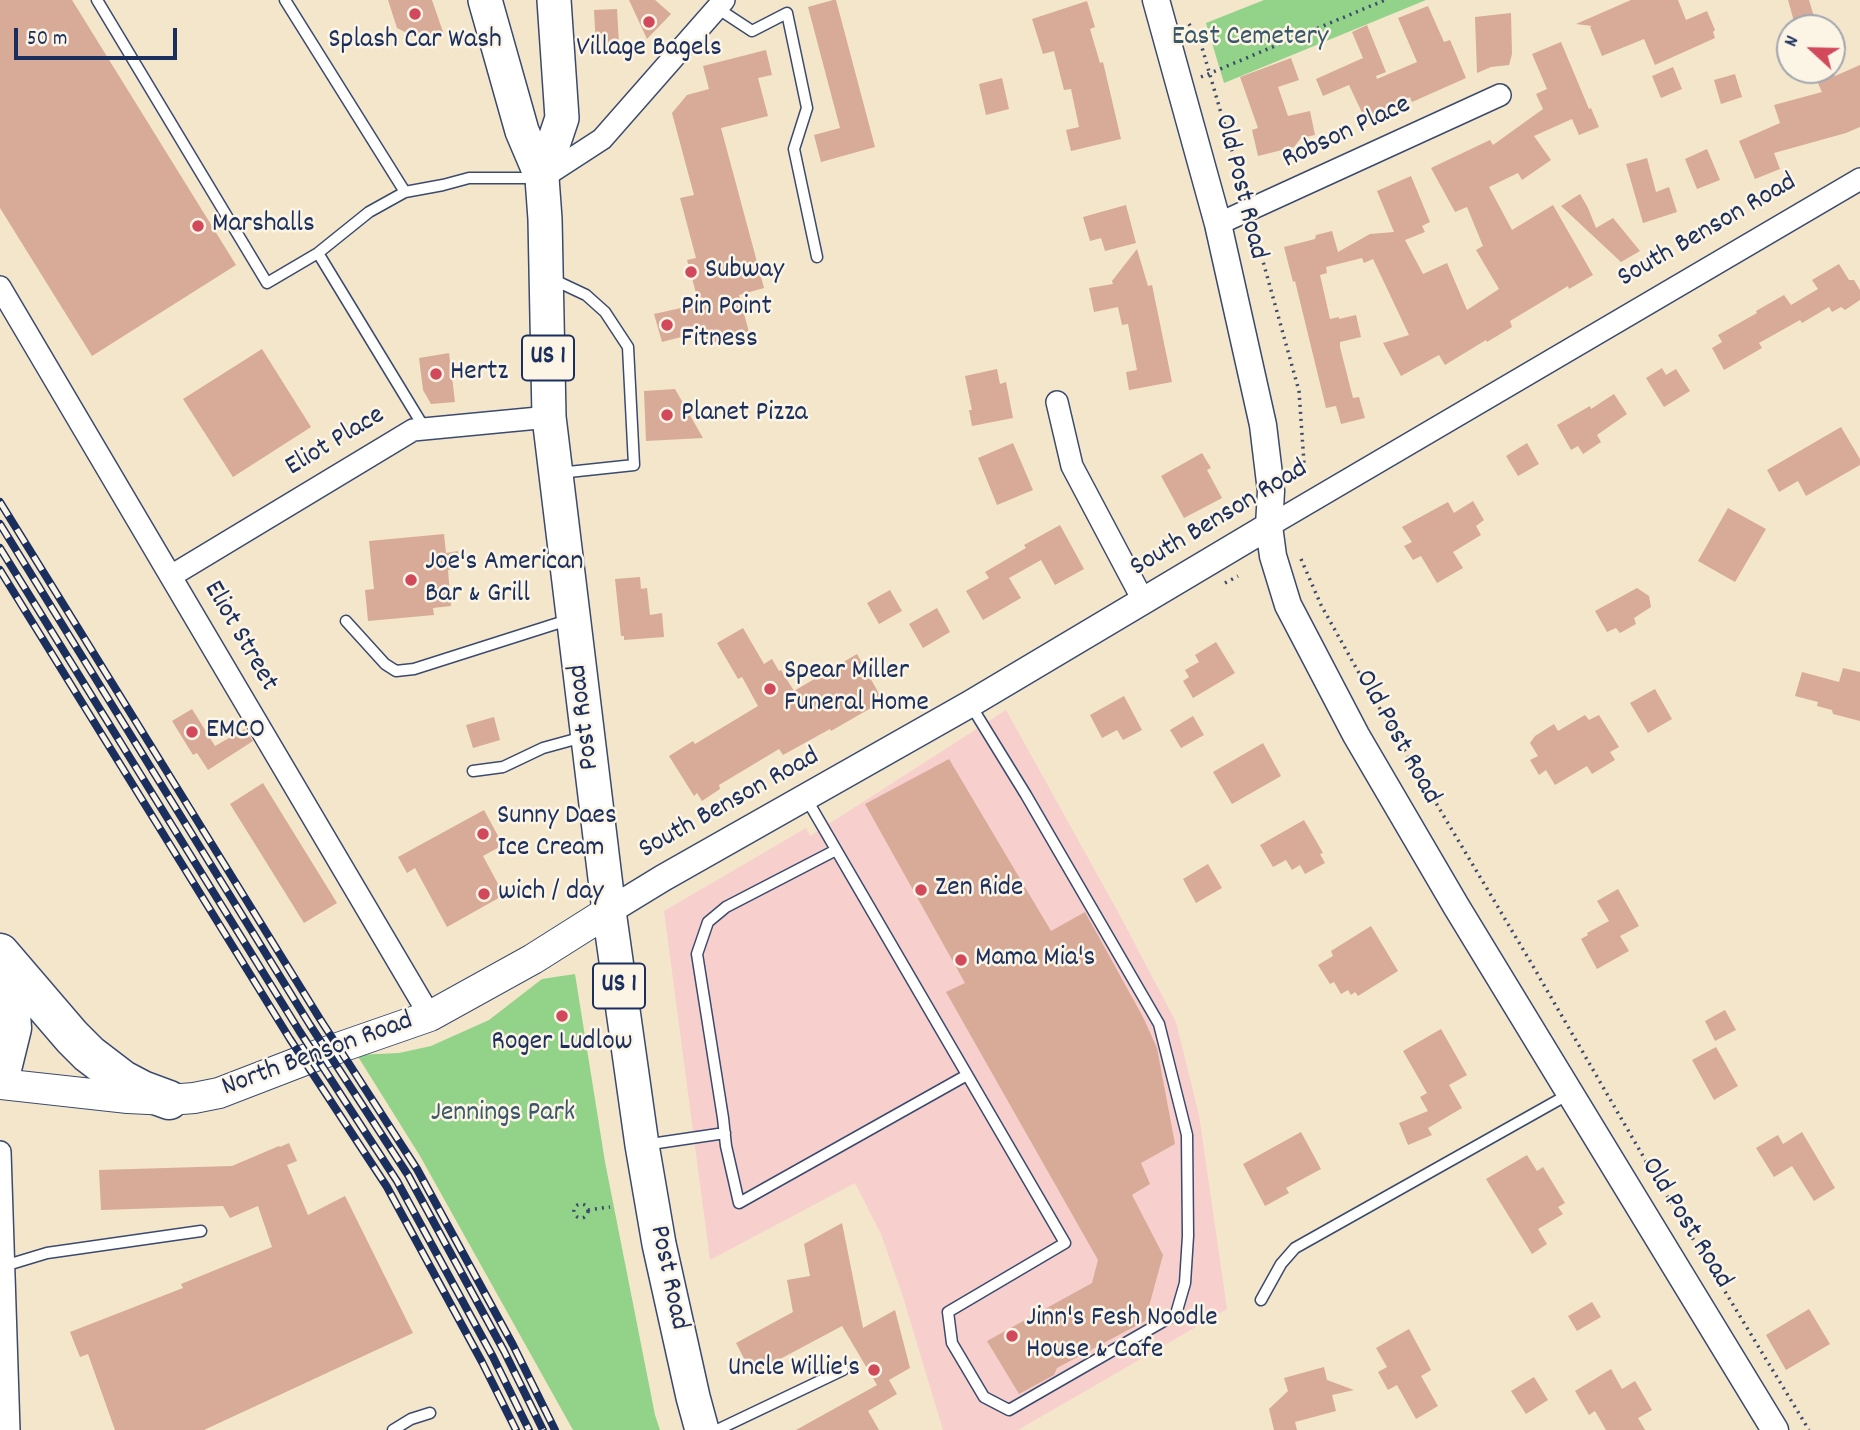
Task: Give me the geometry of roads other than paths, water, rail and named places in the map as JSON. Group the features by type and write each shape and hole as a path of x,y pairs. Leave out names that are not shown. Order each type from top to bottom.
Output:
{"highway":[{"path":"0,953 89,1054 123,1080 169,1100"},
{"path":"0,980 8,1000 12,1028 0,1077"}],"main road":[{"name":"US 1","path":"485,0 522,131 542,178"},
{"name":"Post Road","path":"554,0 562,118 542,178 549,417 609,911 642,1146 659,1244 692,1398 702,1430"},
{"name":"North Benson Road","path":"0,1084 114,1097 169,1100 219,1093 430,1016 533,959 609,911"}],"street":[{"name":"Old Post Road","path":"1156,0 1218,224 1263,425 1271,491 1269,526 1273,556 1288,605 1356,736 1569,1094 1775,1430"},
{"path":"542,178 601,139 721,4"},
{"name":"Robson Place","path":"1218,224 1500,95"},
{"name":"South Benson Road","path":"609,911 663,877 970,704 1860,179"},
{"name":"Eliot Street","path":"0,287 430,1016"},
{"path":"1057,402 1072,466 1144,602"},
{"name":"Eliot Place","path":"171,576 413,429 549,417"},
{"path":"0,1152 9,1430"}],"lane":[{"path":"97,0 267,283 318,254 369,212 405,192 469,178 542,178"},
{"path":"285,0 405,192"},
{"path":"721,4 751,31 788,13 807,108 794,149 817,257"},
{"path":"318,254 425,429"},
{"path":"546,276 586,295 605,312 628,347 634,465 556,473"},
{"path":"346,621 385,664 396,671 414,668 573,618"},
{"path":"806,798 1065,1243 948,1312 952,1343 984,1396 1009,1410 1176,1314 1185,1283 1188,1135 1160,1024 970,704"},
{"path":"473,771 503,767 543,748 588,736"},
{"path":"836,850 726,907 708,922 697,954 726,1146 739,1203 967,1075"},
{"path":"1261,1300 1281,1264 1295,1248 1569,1094"},
{"path":"642,1146 725,1133"},
{"path":"4,1266 47,1253 201,1231"},
{"path":"717,1430 843,1370"},
{"path":"393,1430 411,1419 430,1413"}],"railway":[{"path":"0,502 320,1019 417,1169 513,1345 555,1430"},
{"path":"0,524 310,1025 408,1175 504,1351 543,1430"},
{"path":"0,548 300,1032 397,1181 493,1357 529,1430"},
{"path":"0,570 290,1039 387,1187 516,1430"}],"place":[{"name":"Splash Car Wash","path":"415,14"},
{"name":"Village Bagels","path":"649,22"},
{"name":"Marshalls","path":"198,226"},
{"name":"Subway","path":"691,272"},
{"name":"Pin Point Fitness","path":"667,325"},
{"name":"Hertz","path":"436,374"},
{"name":"Planet Pizza","path":"667,415"},
{"name":"Joe's American Bar & Grill","path":"411,580"},
{"name":"Spear Miller Funeral Home","path":"770,689"},
{"name":"EMCO","path":"192,732"},
{"name":"Sunny Daes Ice Cream","path":"483,834"},
{"name":"Zen Ride","path":"921,890"},
{"name":"wich / day","path":"484,894"},
{"name":"Mama Mia's","path":"961,960"},
{"name":"Roger Ludlow","path":"562,1016"},
{"name":"Jinn's Fesh Noodle House & Cafe","path":"1012,1336"},
{"name":"Uncle Willie's","path":"874,1370"}],"park label":[{"name":"East Cemetery","path":"1250,39"},
{"name":"Jennings Park","path":"503,1115"}]}
